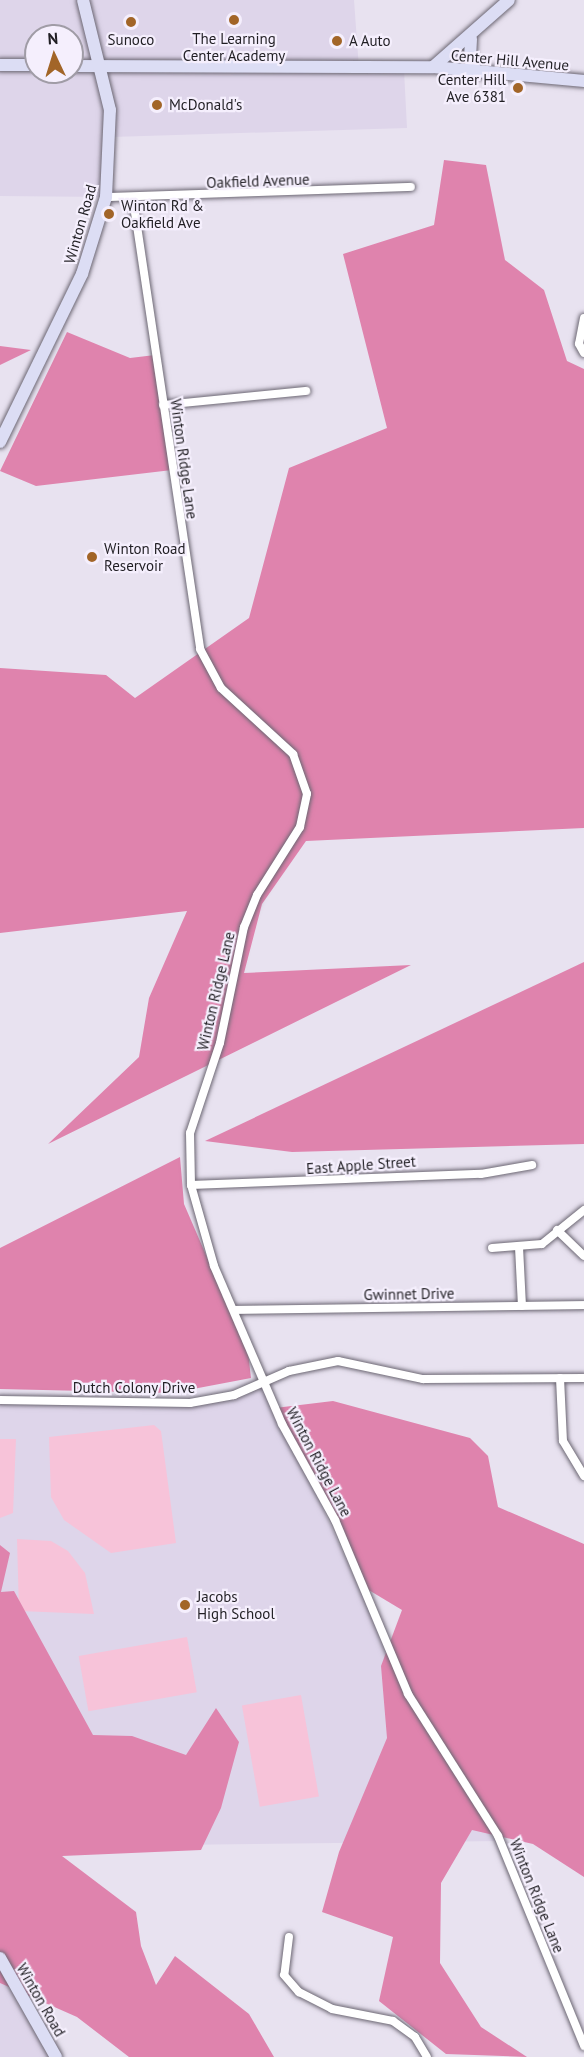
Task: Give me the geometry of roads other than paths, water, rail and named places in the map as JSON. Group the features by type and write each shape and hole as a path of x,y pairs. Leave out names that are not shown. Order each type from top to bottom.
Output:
{"main road":[{"name":"Winton Road","path":"0,442 82,274 106,197 111,127 102,66 82,0"},
{"path":"433,68 471,39 509,0"},
{"path":"471,39 470,59 477,73"},
{"path":"0,65 24,65"},
{"name":"Center Hill Avenue","path":"84,66 433,68 584,81"},
{"name":"Winton Road","path":"0,1958 57,2057"}],"street":[{"name":"Oakfield Avenue","path":"106,197 133,199 411,187"},
{"name":"Winton Ridge Lane","path":"133,199 200,649 221,688 293,754 307,794 300,827 257,895 244,927 220,1043 190,1133 190,1185 214,1266 265,1382 335,1520 408,1694 463,1774 500,1841 584,2046"},
{"path":"584,318 579,344 584,353"},
{"path":"164,405 306,391"},
{"name":"East Apple Street","path":"190,1185 481,1174 532,1165"},
{"path":"492,1248 542,1244 584,1210"},
{"path":"557,1230 584,1256"},
{"path":"519,1247 522,1306"},
{"name":"Gwinnet Drive","path":"234,1310 584,1305"},
{"name":"Dutch Colony Drive","path":"0,1400 190,1403 265,1382 305,1366 338,1361 423,1379 584,1378"},
{"path":"560,1378 563,1441 584,1476"},
{"path":"290,1937 284,1975 299,1992 332,2009 393,2021 415,2037 427,2057"}],"place":[{"name":"The Learning Center Academy","path":"234,20"},
{"name":"Sunoco","path":"131,22"},
{"name":"A Auto","path":"337,41"},
{"name":"Center Hill Ave 6381","path":"518,88"},
{"name":"McDonald's","path":"157,105"},
{"name":"Winton Rd & Oakfield Ave","path":"109,214"},
{"name":"Winton Road Reservoir","path":"92,557"},
{"name":"Jacobs High School","path":"185,1605"}]}
